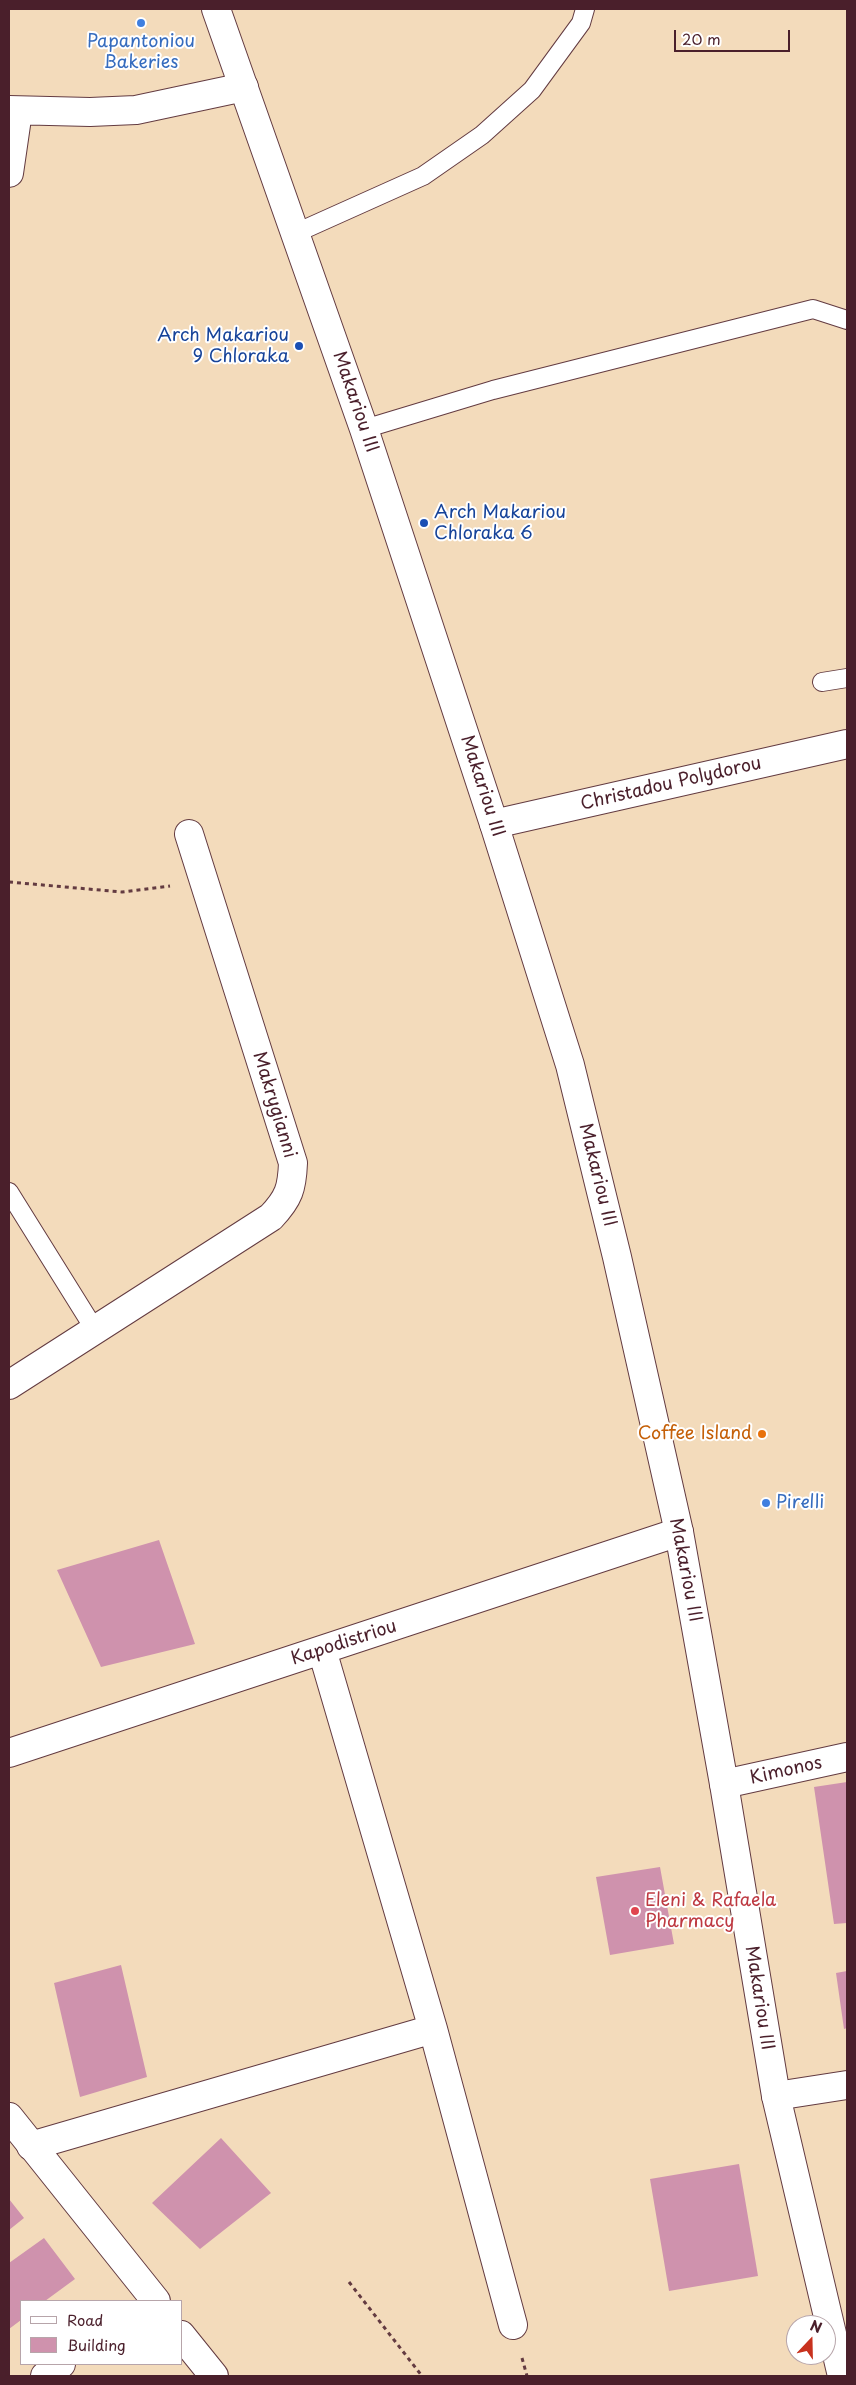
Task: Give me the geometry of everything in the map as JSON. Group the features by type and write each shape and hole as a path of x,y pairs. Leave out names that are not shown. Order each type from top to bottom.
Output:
{"street":[{"name":"Makariou III","path":"216,9 364,429 494,824 570,1065 619,1267 679,1532 724,1784 776,2096 842,2376"},
{"path":"9,173 13,111 136,110 244,87"},
{"name":"Christadou Polydorou","path":"494,824 847,744"},
{"name":"Makrygianni","path":"9,1385 271,1217 285,1202 292,1184 293,1163 189,834"},
{"name":"Kapodistriou","path":"9,1754 679,1532"},
{"path":"322,1650 433,2029 513,2325"},
{"name":"Kimonos","path":"724,1784 847,1757"},
{"path":"31,2146 433,2029"},
{"path":"776,2096 847,2085"},
{"path":"9,2117 148,2298"},
{"path":"182,2335 214,2376"},
{"path":"45,2376 60,2365"}],"lane":[{"path":"296,233 423,176 482,135 532,90 581,23 585,9"},
{"path":"364,429 493,390 813,309 847,320"},
{"path":"822,682 847,678"},
{"path":"9,1192 95,1330"}],"path":[{"path":"9,882 122,892 204,881"},
{"path":"349,2282 422,2376"}],"building":[{"path":"159,1540 195,1644 101,1667 57,1570"},
{"path":"847,1782 847,1923 834,1924 814,1787"},
{"name":"Eleni & Rafaela Pharmacy","path":"660,1867 674,1944 610,1955 596,1877"},
{"path":"121,1965 147,2077 80,2097 54,1983"},
{"path":"847,1971 847,2028 844,2029 836,1973"},
{"path":"221,2138 271,2193 200,2249 152,2203"},
{"path":"739,2164 758,2276 669,2291 650,2179"},
{"path":"9,2199 24,2218 9,2230"},
{"path":"44,2238 75,2279 46,2300 20,2300 20,2321 9,2329 9,2263"}],"place":[{"name":"Papantoniou Bakeries","path":"141,23"},
{"name":"Arch Makariou 9 Chloraka","path":"299,346"},
{"name":"Arch Makariou Chloraka 6","path":"424,523"},
{"name":"Coffee Island","path":"762,1434"},
{"name":"Pirelli","path":"766,1503"},
{"name":"Eleni & Rafaela Pharmacy","path":"635,1911"}]}
